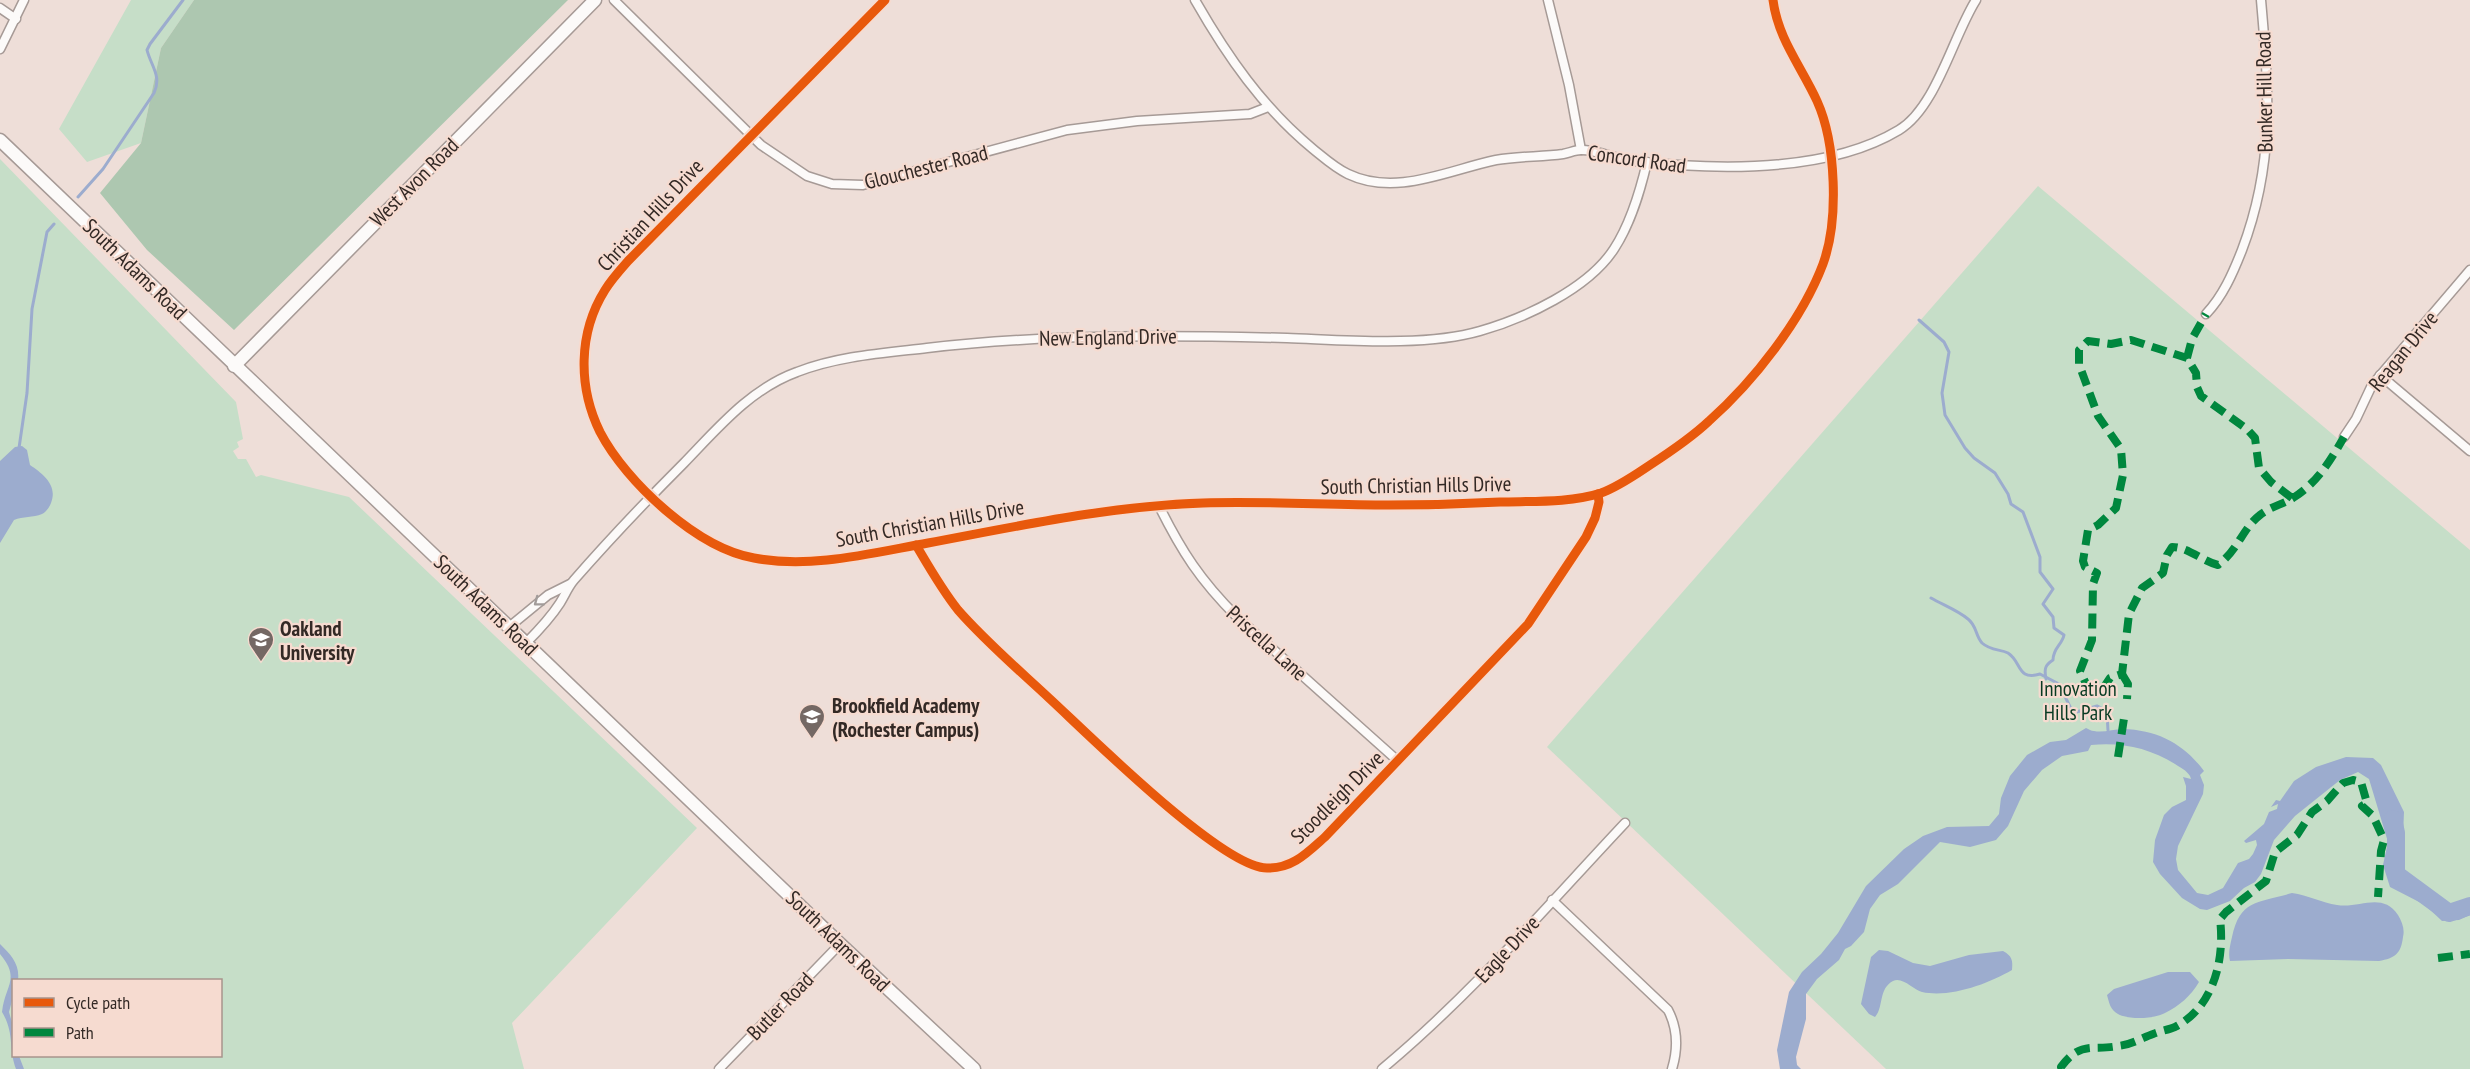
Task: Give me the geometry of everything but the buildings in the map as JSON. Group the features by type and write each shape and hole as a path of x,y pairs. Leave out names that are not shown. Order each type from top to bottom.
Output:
{"main road":[{"name":"West Avon Road","path":"234,366 595,0"},
{"name":"South Adams Road","path":"0,140 840,944 975,1069"}],"street":[{"path":"0,49 24,0"},
{"name":"Glouchester Road","path":"614,0 750,135 769,151 807,176 832,184 863,186 1067,130 1137,121 1250,114 1268,107"},
{"name":"Christian Hills Drive","path":"650,497 616,459 598,429 585,384 584,343 591,319 616,276 750,135 885,0"},
{"name":"Concord Road","path":"1195,0 1227,53 1268,107 1298,136 1348,174 1391,184 1496,160 1581,150 1630,161 1697,167 1742,167 1832,155 1880,140 1901,129 1918,112 1929,95 1976,0"},
{"path":"1548,0 1569,86 1581,150"},
{"name":"South Christian Hills Drive","path":"650,497 691,529 725,549 750,558 810,561 862,555 1094,513 1159,506 1204,503 1389,505 1480,503 1576,498 1598,494 1634,475 1706,425 1736,394 1777,343 1822,266 1832,214 1832,155 1827,130 1817,101 1787,49 1776,20 1773,0"},
{"name":"Bunker Hill Road","path":"2206,314 2217,303 2233,273 2250,228 2266,164 2268,79 2261,0"},
{"path":"0,8 16,19"},
{"name":"New England Drive","path":"526,643 559,604 571,584 650,497 738,408 766,387 793,373 817,365 901,351 1040,337 1134,335 1391,341 1475,333 1500,325 1565,293 1594,272 1613,250 1629,218 1636,203 1647,162"},
{"name":"Reagan Drive","path":"2344,437 2356,419 2372,385 2470,270"},
{"path":"2380,375 2470,451"},
{"name":"Stoodleigh Drive","path":"916,545 958,609 992,645 1143,786 1230,853 1266,869 1296,862 1325,837 1528,624 1586,537 1595,518 1599,502 1598,494"},
{"name":"Priscella Lane","path":"1159,506 1178,544 1214,594 1398,761"},
{"name":"New England Drive","path":"509,627 548,595 571,584"},
{"name":"Eagle Drive","path":"1382,1069 1441,1017 1625,823"},
{"path":"1552,900 1668,1010 1676,1032 1677,1046 1672,1069"},
{"name":"Butler Road","path":"719,1069 840,944"}],"green space":[{"path":"131,0 194,0 161,48 141,143 87,162 59,129"},
{"path":"194,0 568,0 234,330 147,250 100,193 141,143 161,48"},
{"name":"Oakland University","path":"0,159 236,402 243,439 237,442 239,447 233,451 238,459 246,459 256,477 261,475 349,497 697,828 512,1023 524,1069 0,1069"},
{"name":"Innovation Hills Park","path":"2038,186 2470,550 2470,1069 1886,1069 1547,747"}],"water":[{"path":"22,446 27,450 30,465 40,472 51,485 53,497 49,507 43,513 14,520 0,543 0,461 15,447"},
{"path":"2086,728 2092,731 2136,730 2159,736 2188,753 2204,771 2200,775 2204,785 2203,794 2178,846 2176,859 2178,870 2197,893 2208,895 2223,888 2238,863 2249,859 2257,845 2256,840 2246,843 2244,841 2264,824 2269,812 2277,809 2278,804 2271,807 2276,800 2280,801 2294,781 2316,767 2346,757 2373,758 2381,765 2404,812 2403,836 2393,846 2393,853 2406,882 2433,899 2450,906 2459,907 2470,903 2470,915 2459,920 2442,921 2425,905 2390,887 2383,865 2388,842 2369,779 2358,772 2340,780 2295,816 2274,840 2261,874 2255,882 2244,888 2230,901 2207,910 2200,909 2182,898 2160,874 2153,862 2155,840 2164,815 2172,807 2186,800 2186,786 2183,777 2191,779 2190,776 2175,764 2145,750 2114,744 2091,745 2088,751 2062,756 2042,770 2024,791 2008,826 1996,840 1970,847 1940,842 1898,884 1880,895 1870,909 1864,932 1845,949 1839,960 1817,979 1806,994 1806,1019 1796,1057 1797,1065 1801,1069 1780,1069 1777,1050 1789,992 1802,972 1838,933 1866,886 1904,849 1923,836 1947,827 1989,826 1999,814 2001,798 2010,776 2027,755 2050,742 2066,740"},
{"path":"2292,893 2345,906 2377,902 2385,904 2398,915 2403,926 2404,934 2399,951 2393,957 2379,961 2288,959 2230,961 2229,955 2235,925 2246,909 2260,901"},
{"path":"0,944 11,956 18,969 18,979 12,979 12,1001 9,1012 12,1022 12,1054 9,1027 2,1012 11,976 0,954"},
{"path":"1879,950 1888,951 1913,963 1930,966 1969,955 2003,951 2011,959 2012,970 1980,985 1945,993 1922,992 1900,980 1893,981 1888,984 1883,993 1880,1008 1875,1017 1869,1014 1861,1004 1871,957"},
{"path":"2168,972 2190,972 2199,982 2175,1007 2160,1015 2142,1018 2123,1016 2115,1012 2109,1003 2107,995 2114,989"},
{"path":"13,1057 19,1057 24,1069 16,1069"}],"waterway":[{"path":"78,197 103,169 154,93 157,81 147,50 183,0"},
{"path":"19,448 27,393 32,309 47,232 54,224"},
{"path":"1919,320 1944,342 1949,352 1942,393 1945,415 1965,448 1974,458 1995,473 2008,494 2011,504 2023,512 2040,557 2040,572 2053,589 2043,604 2053,617 2054,628 2064,635 2054,652 2053,660 2046,668 2046,679"},
{"path":"1931,598 1968,619 1982,643 2008,653 2023,673 2040,674 2059,684 2073,713 2097,706 2104,710 2108,730"},
{"path":"2393,819 2396,833 2396,874 2449,913 2470,906"}],"marked path":[{"path":"2187,358 2192,339 2206,314"},
{"path":"2292,498 2271,482 2259,468 2255,438 2247,429 2201,396 2197,387 2196,373 2187,358 2131,340 2111,344 2088,341 2079,350 2079,364 2098,416 2121,449 2123,475 2116,508 2098,525 2088,530 2083,561 2085,567 2097,573 2093,584 2092,640 2080,671 2088,688 2095,691 2104,687 2110,678 2122,674 2129,614 2142,588 2163,573 2167,555 2172,547 2184,549 2218,565 2260,515 2293,498 2310,485 2328,463 2344,437"},
{"path":"2122,674 2128,684 2127,699"},
{"path":"2118,757 2125,712"},
{"path":"2062,1069 2061,1067 2068,1059 2081,1050 2127,1044 2175,1027 2188,1018 2208,995 2214,980 2221,950 2220,919 2266,881 2275,852 2297,835 2312,812 2327,801 2343,783 2353,780 2361,782 2367,803 2362,806 2373,816 2384,840 2381,851 2378,897"},
{"path":"2438,958 2470,954"}],"cycle path":[{"path":"885,0 628,261 605,290 590,324 584,360 588,397 600,432 612,451 645,491 687,527 732,552 754,558 797,562 819,561 1065,518 1168,505 1250,502 1417,505 1551,501 1589,496 1620,484 1688,439 1742,388 1775,349 1803,307 1823,264 1828,246 1833,204 1828,138 1817,101 1785,40 1773,0"},
{"path":"916,545 958,610 969,622 1123,767 1188,823 1219,846 1246,862 1276,868 1299,859 1325,837 1528,624 1586,537 1595,518 1599,502 1598,494"}],"place":[{"name":"Oakland University","path":"261,663"},
{"name":"Brookfield Academy (Rochester Campus)","path":"812,740"}]}
